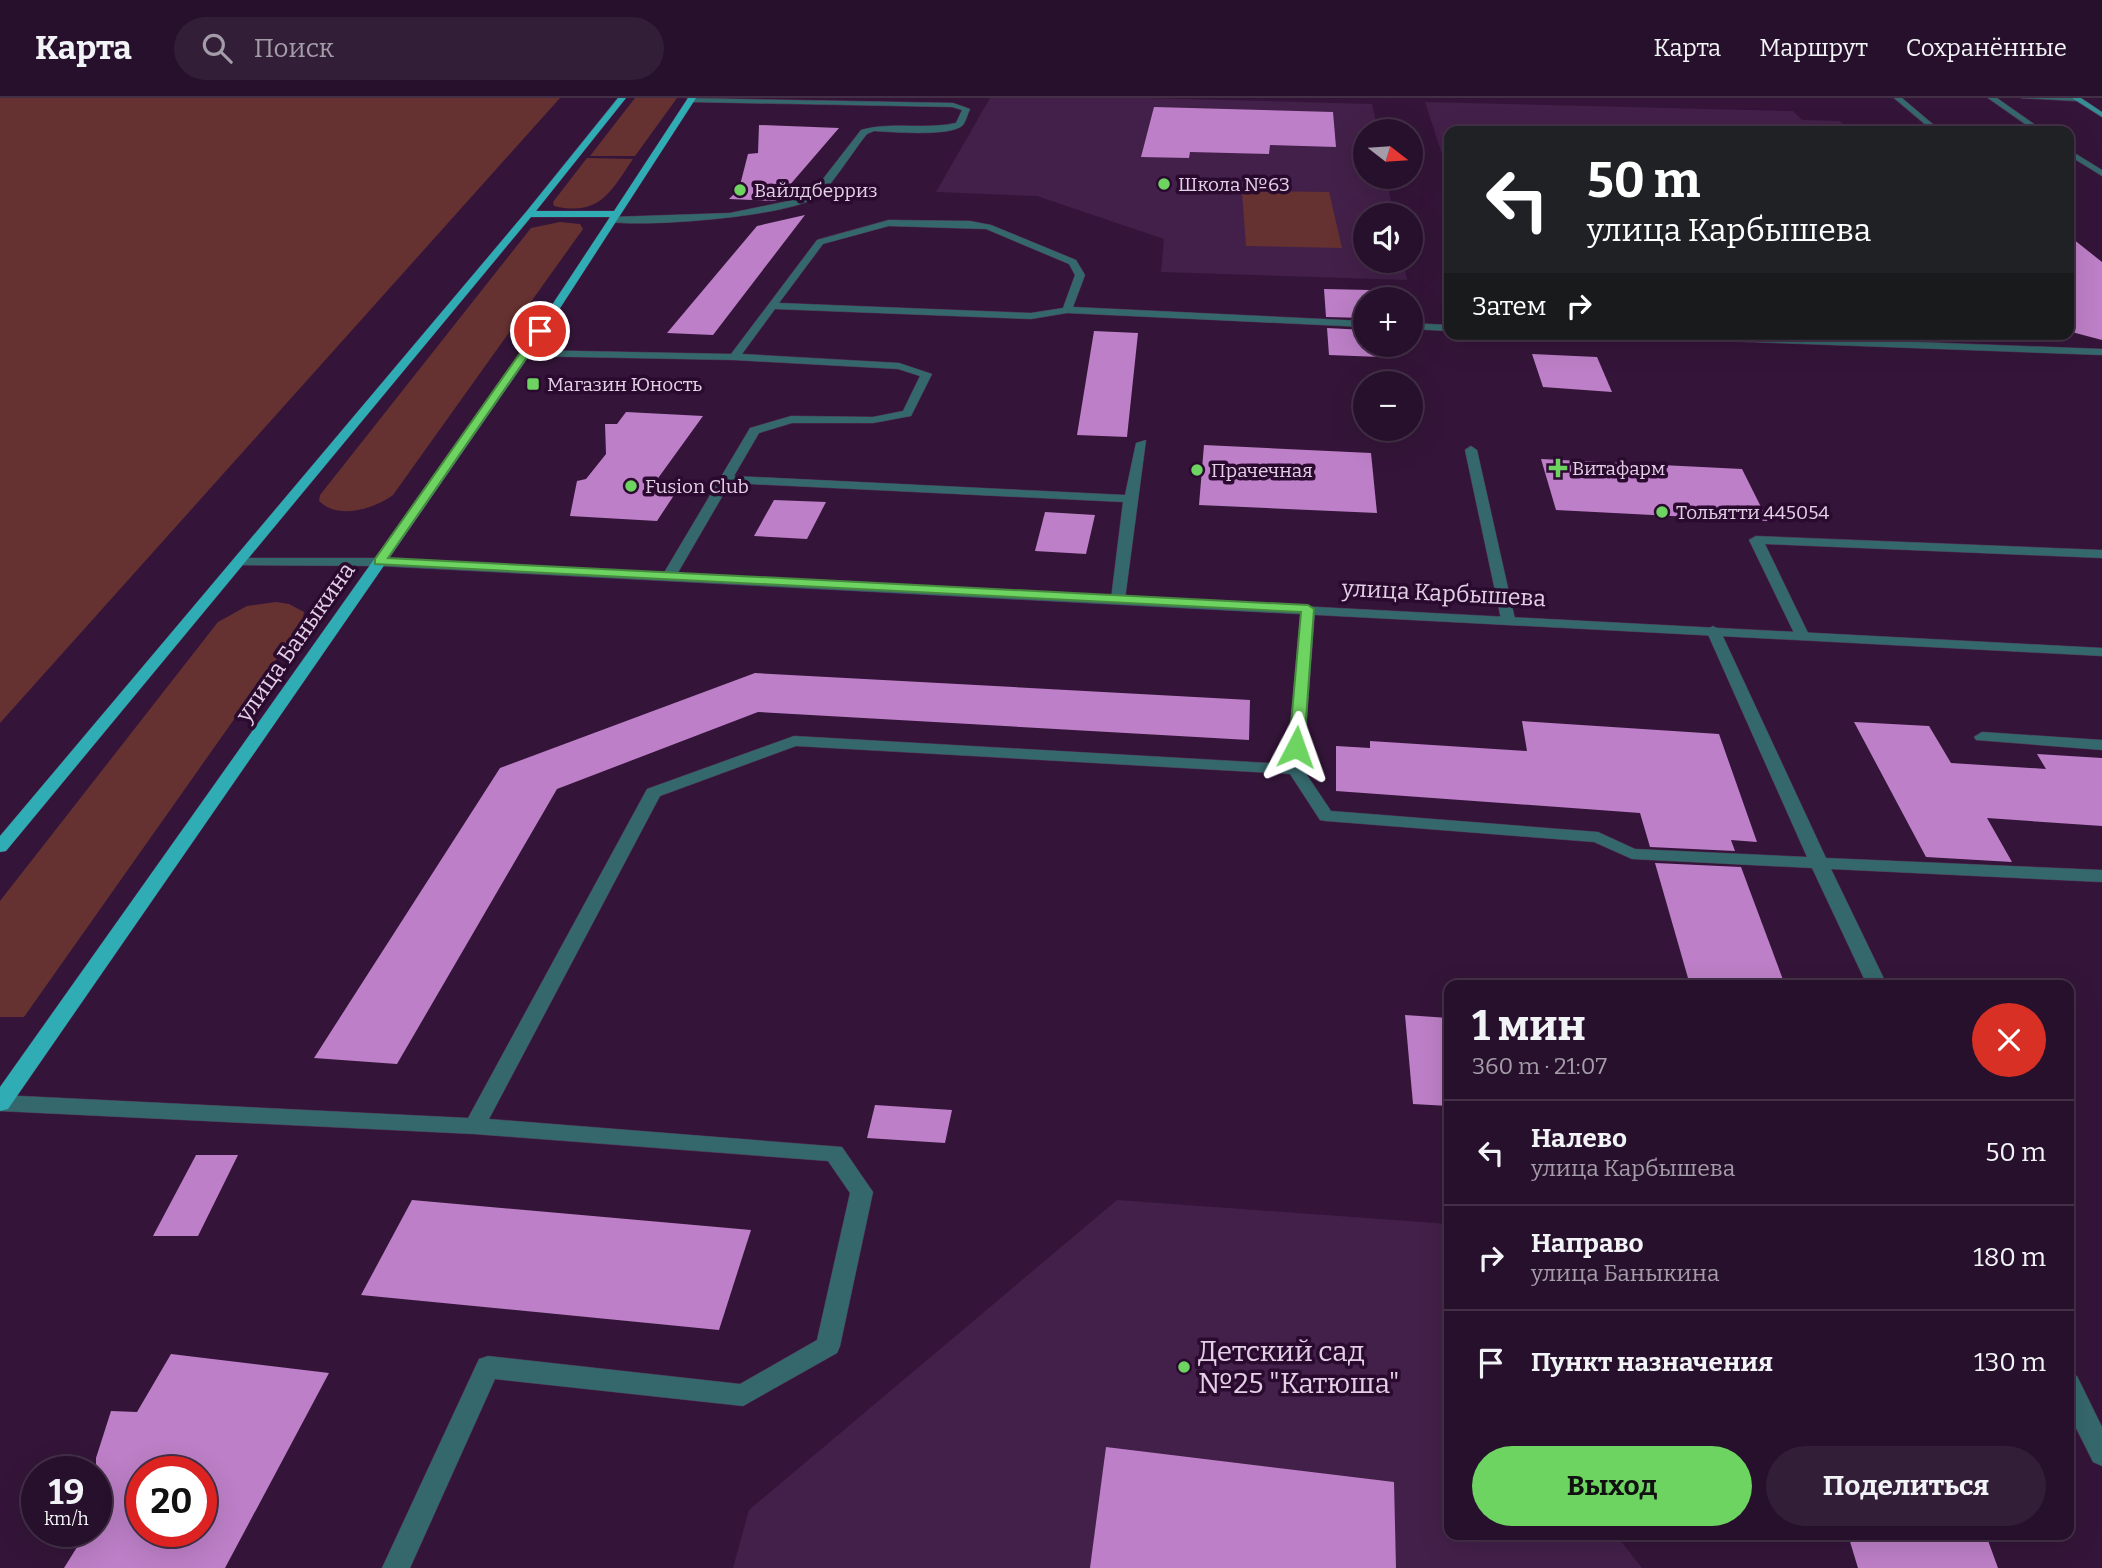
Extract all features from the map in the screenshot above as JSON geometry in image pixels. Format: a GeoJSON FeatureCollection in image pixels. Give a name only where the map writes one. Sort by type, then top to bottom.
{"type":"FeatureCollection","features":[{"type":"Feature","properties":{"kind":"main road"},"geometry":{"type":"LineString","coordinates":[[0,847],[622,98]]}},
{"type":"Feature","properties":{"kind":"main road","name":"улица Баныкина"},"geometry":{"type":"LineString","coordinates":[[0,1103],[526,353],[691,99]]}},
{"type":"Feature","properties":{"kind":"main road"},"geometry":{"type":"LineString","coordinates":[[2077,99],[2102,115]]}},
{"type":"Feature","properties":{"kind":"main road"},"geometry":{"type":"LineString","coordinates":[[528,214],[614,217]]}},
{"type":"Feature","properties":{"kind":"street"},"geometry":{"type":"LineString","coordinates":[[1898,98],[1931,126]]}},
{"type":"Feature","properties":{"kind":"street"},"geometry":{"type":"LineString","coordinates":[[1992,98],[2033,126]]}},
{"type":"Feature","properties":{"kind":"street"},"geometry":{"type":"LineString","coordinates":[[2025,98],[2077,99]]}},
{"type":"Feature","properties":{"kind":"street"},"geometry":{"type":"LineString","coordinates":[[614,217],[730,216],[800,201],[815,195],[864,132],[874,129],[937,130],[959,125],[966,109],[953,105],[836,100],[691,99]]}},
{"type":"Feature","properties":{"kind":"street"},"geometry":{"type":"LineString","coordinates":[[2074,155],[2102,174]]}},
{"type":"Feature","properties":{"kind":"street"},"geometry":{"type":"LineString","coordinates":[[734,357],[775,306],[820,242],[889,223],[970,224],[988,227],[1073,262],[1080,275],[1067,310]]}},
{"type":"Feature","properties":{"kind":"street"},"geometry":{"type":"LineString","coordinates":[[775,306],[1031,316],[1067,310],[1353,323]]}},
{"type":"Feature","properties":{"kind":"street"},"geometry":{"type":"LineString","coordinates":[[1423,327],[1444,328]]}},
{"type":"Feature","properties":{"kind":"street"},"geometry":{"type":"LineString","coordinates":[[1772,340],[2102,352]]}},
{"type":"Feature","properties":{"kind":"street"},"geometry":{"type":"LineString","coordinates":[[1948,340],[1954,347]]}},
{"type":"Feature","properties":{"kind":"street"},"geometry":{"type":"LineString","coordinates":[[526,353],[734,357],[899,366],[926,374],[907,414],[873,421],[791,419],[754,431],[669,576]]}},
{"type":"Feature","properties":{"kind":"street"},"geometry":{"type":"LineString","coordinates":[[1118,599],[1130,499],[1142,443]]}},
{"type":"Feature","properties":{"kind":"street"},"geometry":{"type":"LineString","coordinates":[[1471,450],[1508,619]]}},
{"type":"Feature","properties":{"kind":"street"},"geometry":{"type":"LineString","coordinates":[[726,479],[1130,499]]}},
{"type":"Feature","properties":{"kind":"street"},"geometry":{"type":"LineString","coordinates":[[1802,635],[1756,540],[2102,554]]}},
{"type":"Feature","properties":{"kind":"street","name":"улица Карбышева"},"geometry":{"type":"LineString","coordinates":[[239,562],[379,562],[669,576],[2102,652]]}},
{"type":"Feature","properties":{"kind":"street"},"geometry":{"type":"LineString","coordinates":[[1308,609],[1295,769],[1326,816],[1598,836],[1632,854],[2102,876]]}},
{"type":"Feature","properties":{"kind":"street"},"geometry":{"type":"LineString","coordinates":[[1713,630],[1875,980]]}},
{"type":"Feature","properties":{"kind":"street"},"geometry":{"type":"LineString","coordinates":[[1982,737],[2102,745]]}},
{"type":"Feature","properties":{"kind":"street"},"geometry":{"type":"LineString","coordinates":[[474,1126],[653,793],[794,741],[1295,769]]}},
{"type":"Feature","properties":{"kind":"street"},"geometry":{"type":"LineString","coordinates":[[0,1103],[474,1126],[834,1153],[862,1192],[828,1346],[743,1395],[488,1367],[396,1568]]}},
{"type":"Feature","properties":{"kind":"street"},"geometry":{"type":"LineString","coordinates":[[2074,1396],[2102,1454]]}},
{"type":"Feature","properties":{"kind":"shaded area"},"geometry":{"type":"Polygon","coordinates":[[[0,98],[560,98],[0,723],[0,98]]]}},
{"type":"Feature","properties":{"kind":"shaded area"},"geometry":{"type":"Polygon","coordinates":[[[635,98],[677,98],[635,156],[590,156],[635,98]]]}},
{"type":"Feature","properties":{"kind":"shaded area","name":"Школа №63"},"geometry":{"type":"Polygon","coordinates":[[[990,98],[1148,98],[1372,104],[1375,119],[1353,119],[1353,189],[1389,189],[1391,203],[1353,203],[1353,273],[1406,273],[1407,280],[1161,272],[1164,239],[1037,196],[936,192],[990,98]]]}},
{"type":"Feature","properties":{"kind":"shaded area"},"geometry":{"type":"Polygon","coordinates":[[[1425,102],[1793,111],[1802,120],[1840,121],[1846,126],[1444,126],[1444,161],[1425,102]]]}},
{"type":"Feature","properties":{"kind":"shaded area"},"geometry":{"type":"Polygon","coordinates":[[[587,158],[633,159],[602,199],[583,208],[554,206],[553,202],[587,158]]]}},
{"type":"Feature","properties":{"kind":"shaded area"},"geometry":{"type":"Polygon","coordinates":[[[1242,191],[1329,192],[1342,248],[1246,246],[1242,191]]]}},
{"type":"Feature","properties":{"kind":"shaded area"},"geometry":{"type":"Polygon","coordinates":[[[560,222],[580,224],[583,229],[393,495],[376,505],[346,511],[327,507],[319,501],[320,495],[531,228],[560,222]]]}},
{"type":"Feature","properties":{"kind":"shaded area"},"geometry":{"type":"Polygon","coordinates":[[[276,602],[289,604],[304,612],[302,623],[24,1017],[0,1017],[0,901],[218,622],[247,606],[276,602]]]}},
{"type":"Feature","properties":{"kind":"shaded area","name":"Детский сад №25 \"Катюша\""},"geometry":{"type":"Polygon","coordinates":[[[1117,1200],[1444,1224],[1444,1540],[1620,1540],[1642,1568],[733,1568],[749,1510],[1117,1200]]]}},
{"type":"Feature","properties":{"kind":"building"},"geometry":{"type":"Polygon","coordinates":[[[1154,107],[1333,112],[1336,147],[1270,145],[1269,154],[1190,152],[1189,158],[1141,157],[1154,107]]]}},
{"type":"Feature","properties":{"kind":"building"},"geometry":{"type":"Polygon","coordinates":[[[759,125],[839,128],[776,201],[729,199],[739,189],[748,154],[758,153],[759,125]]]}},
{"type":"Feature","properties":{"kind":"building"},"geometry":{"type":"Polygon","coordinates":[[[805,215],[713,335],[667,333],[757,226],[805,215]]]}},
{"type":"Feature","properties":{"kind":"building"},"geometry":{"type":"Polygon","coordinates":[[[2074,240],[2102,262],[2102,340],[2074,333],[2074,240]]]}},
{"type":"Feature","properties":{"kind":"building"},"geometry":{"type":"Polygon","coordinates":[[[1324,289],[1353,290],[1353,318],[1326,317],[1324,289]]]}},
{"type":"Feature","properties":{"kind":"building"},"geometry":{"type":"Polygon","coordinates":[[[1327,328],[1353,329],[1353,356],[1329,355],[1327,328]]]}},
{"type":"Feature","properties":{"kind":"building"},"geometry":{"type":"Polygon","coordinates":[[[1094,331],[1138,333],[1127,437],[1077,435],[1094,331]]]}},
{"type":"Feature","properties":{"kind":"building"},"geometry":{"type":"Polygon","coordinates":[[[1532,354],[1597,357],[1612,392],[1543,387],[1532,354]]]}},
{"type":"Feature","properties":{"kind":"building"},"geometry":{"type":"Polygon","coordinates":[[[626,412],[703,416],[656,481],[682,483],[657,521],[570,516],[577,481],[586,479],[606,454],[605,424],[617,424],[626,412]]]}},
{"type":"Feature","properties":{"kind":"building"},"geometry":{"type":"Polygon","coordinates":[[[1204,445],[1371,453],[1377,513],[1199,505],[1204,445]]]}},
{"type":"Feature","properties":{"kind":"building"},"geometry":{"type":"Polygon","coordinates":[[[1541,459],[1742,469],[1768,521],[1556,510],[1541,459]]]}},
{"type":"Feature","properties":{"kind":"building"},"geometry":{"type":"Polygon","coordinates":[[[774,500],[826,502],[807,539],[754,536],[774,500]]]}},
{"type":"Feature","properties":{"kind":"building"},"geometry":{"type":"Polygon","coordinates":[[[1045,512],[1095,515],[1086,554],[1035,551],[1045,512]]]}},
{"type":"Feature","properties":{"kind":"building"},"geometry":{"type":"Polygon","coordinates":[[[755,673],[1250,700],[1249,740],[758,712],[557,789],[397,1064],[314,1058],[500,768],[755,673]]]}},
{"type":"Feature","properties":{"kind":"building"},"geometry":{"type":"Polygon","coordinates":[[[1522,721],[1719,734],[1757,842],[1731,840],[1735,851],[1650,847],[1640,813],[1336,791],[1336,746],[1370,748],[1370,741],[1527,751],[1522,721]]]}},
{"type":"Feature","properties":{"kind":"building"},"geometry":{"type":"Polygon","coordinates":[[[1854,722],[1929,726],[1951,763],[2046,769],[2037,754],[2102,758],[2102,826],[1987,818],[2012,862],[1926,857],[1854,722]]]}},
{"type":"Feature","properties":{"kind":"building"},"geometry":{"type":"Polygon","coordinates":[[[1655,863],[1741,867],[1783,980],[1689,980],[1655,863]]]}},
{"type":"Feature","properties":{"kind":"building"},"geometry":{"type":"Polygon","coordinates":[[[1405,1015],[1444,1018],[1444,1106],[1413,1104],[1405,1015]]]}},
{"type":"Feature","properties":{"kind":"building"},"geometry":{"type":"Polygon","coordinates":[[[875,1105],[952,1110],[945,1143],[867,1138],[875,1105]]]}},
{"type":"Feature","properties":{"kind":"building"},"geometry":{"type":"Polygon","coordinates":[[[196,1155],[238,1155],[198,1236],[153,1236],[196,1155]]]}},
{"type":"Feature","properties":{"kind":"building"},"geometry":{"type":"Polygon","coordinates":[[[412,1200],[751,1230],[719,1330],[361,1295],[412,1200]]]}},
{"type":"Feature","properties":{"kind":"building"},"geometry":{"type":"Polygon","coordinates":[[[171,1354],[329,1373],[225,1568],[64,1568],[77,1547],[112,1547],[112,1456],[97,1456],[111,1411],[137,1412],[171,1354]]]}},
{"type":"Feature","properties":{"kind":"building"},"geometry":{"type":"Polygon","coordinates":[[[1106,1447],[1394,1482],[1396,1568],[1090,1568],[1106,1447]]]}},
{"type":"Feature","properties":{"kind":"building"},"geometry":{"type":"Polygon","coordinates":[[[1850,1540],[1988,1540],[1998,1568],[1858,1568],[1850,1540]]]}},
{"type":"Feature","properties":{"kind":"place","name":"Школа №63"},"geometry":{"type":"Point","coordinates":[1164,184]}},
{"type":"Feature","properties":{"kind":"place","name":"Вайлдберриз"},"geometry":{"type":"Point","coordinates":[740,190]}},
{"type":"Feature","properties":{"kind":"place","name":"Магазин Юность"},"geometry":{"type":"Point","coordinates":[533,384]}},
{"type":"Feature","properties":{"kind":"place","name":"Витафарм"},"geometry":{"type":"Point","coordinates":[1558,468]}},
{"type":"Feature","properties":{"kind":"place","name":"Прачечная"},"geometry":{"type":"Point","coordinates":[1197,470]}},
{"type":"Feature","properties":{"kind":"place","name":"Fusion Club"},"geometry":{"type":"Point","coordinates":[631,486]}},
{"type":"Feature","properties":{"kind":"place","name":"Тольятти 445054"},"geometry":{"type":"Point","coordinates":[1662,512]}},
{"type":"Feature","properties":{"kind":"place","name":"Детский сад №25 \"Катюша\""},"geometry":{"type":"Point","coordinates":[1184,1367]}},
{"type":"Feature","properties":{"kind":"route"},"geometry":{"type":"LineString","coordinates":[[540,331],[379,562],[1308,609],[1296,747]]}}]}
